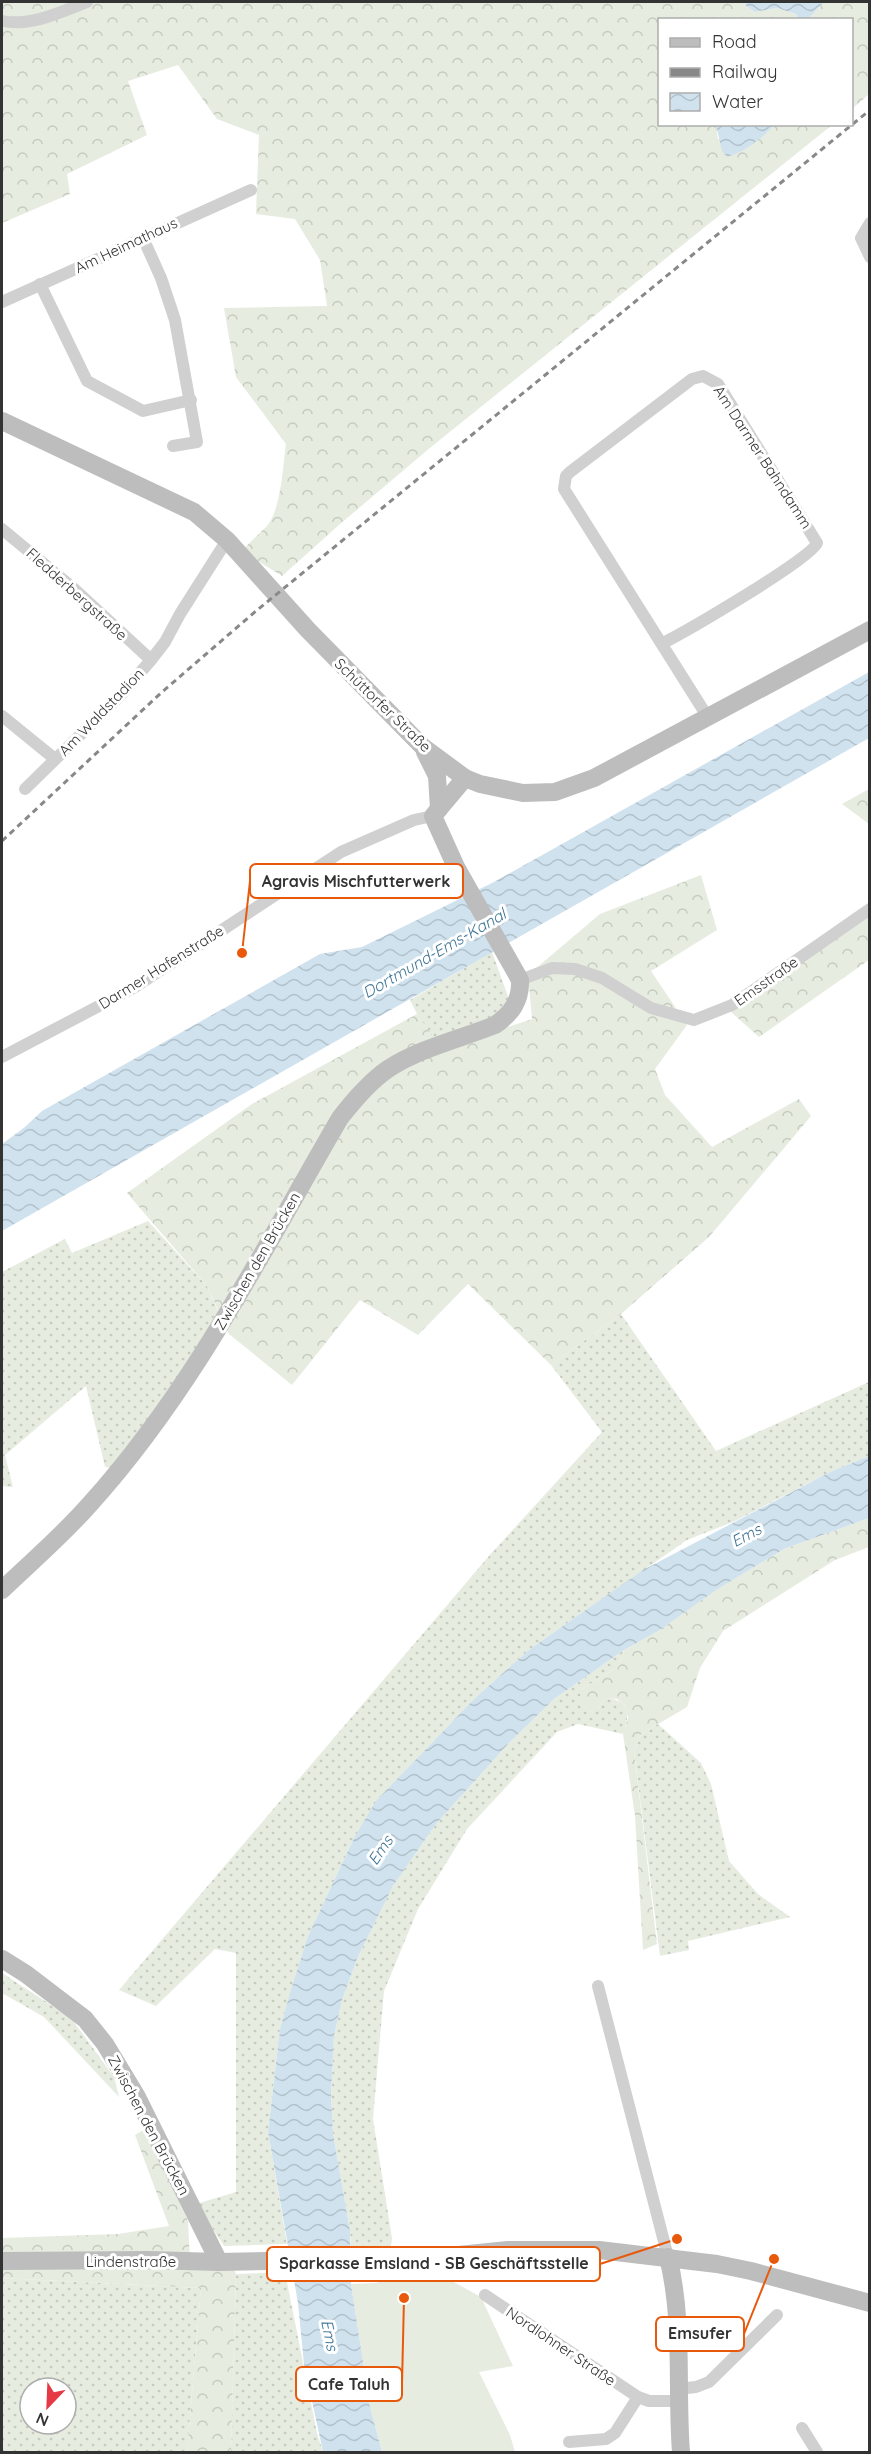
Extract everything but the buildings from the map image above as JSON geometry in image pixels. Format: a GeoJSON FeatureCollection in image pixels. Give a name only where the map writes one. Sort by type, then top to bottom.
{"type":"FeatureCollection","features":[{"type":"Feature","properties":{"kind":"main road","name":"Schüttorfer Straße"},"geometry":{"type":"LineString","coordinates":[[2,421],[194,512],[227,540],[308,630],[423,747],[465,778],[501,789],[523,793],[555,792],[594,778],[870,630]]}},
{"type":"Feature","properties":{"kind":"main road"},"geometry":{"type":"LineString","coordinates":[[423,747],[437,776],[436,812],[456,867],[517,974]]}},
{"type":"Feature","properties":{"kind":"main road"},"geometry":{"type":"LineString","coordinates":[[436,812],[465,778]]}},
{"type":"Feature","properties":{"kind":"main road","name":"Zwischen den Brücken"},"geometry":{"type":"LineString","coordinates":[[2,1590],[89,1505],[126,1461],[204,1353],[340,1118],[357,1097],[383,1073],[410,1057],[486,1028],[507,1016],[518,997],[517,974]]}},
{"type":"Feature","properties":{"kind":"main road","name":"Zwischen den Brücken"},"geometry":{"type":"LineString","coordinates":[[2,1959],[26,1974],[85,2019],[105,2044],[137,2097],[219,2262]]}},
{"type":"Feature","properties":{"kind":"main road","name":"Lindenstraße"},"geometry":{"type":"LineString","coordinates":[[2,2261],[219,2262],[391,2259],[429,2258],[508,2250],[599,2250],[668,2257],[751,2271],[870,2303]]}},
{"type":"Feature","properties":{"kind":"main road"},"geometry":{"type":"LineString","coordinates":[[668,2257],[676,2293],[681,2452]]}},
{"type":"Feature","properties":{"kind":"street"},"geometry":{"type":"LineString","coordinates":[[2,21],[11,23],[48,17],[87,2]]}},
{"type":"Feature","properties":{"kind":"street","name":"Am Heimathaus"},"geometry":{"type":"LineString","coordinates":[[2,302],[251,190]]}},
{"type":"Feature","properties":{"kind":"street"},"geometry":{"type":"LineString","coordinates":[[870,224],[861,238],[870,257]]}},
{"type":"Feature","properties":{"kind":"street"},"geometry":{"type":"LineString","coordinates":[[143,238],[175,320],[197,442],[173,446]]}},
{"type":"Feature","properties":{"kind":"street"},"geometry":{"type":"LineString","coordinates":[[40,284],[87,381],[143,411],[190,400]]}},
{"type":"Feature","properties":{"kind":"street","name":"Am Darmer Bahndamm"},"geometry":{"type":"LineString","coordinates":[[663,643],[785,569],[814,550],[817,543],[718,384],[703,376],[692,379],[570,472],[564,489],[707,716]]}},
{"type":"Feature","properties":{"kind":"street","name":"Fledderbergstraße"},"geometry":{"type":"LineString","coordinates":[[2,528],[72,587],[151,660]]}},
{"type":"Feature","properties":{"kind":"street","name":"Am Waldstadion"},"geometry":{"type":"LineString","coordinates":[[26,789],[121,695],[151,660],[165,642],[227,540]]}},
{"type":"Feature","properties":{"kind":"street"},"geometry":{"type":"LineString","coordinates":[[2,716],[55,759]]}},
{"type":"Feature","properties":{"kind":"street","name":"Darmer Hafenstraße"},"geometry":{"type":"LineString","coordinates":[[2,1057],[135,987],[341,852],[436,812]]}},
{"type":"Feature","properties":{"kind":"street","name":"Emsstraße"},"geometry":{"type":"LineString","coordinates":[[517,974],[552,968],[576,969],[602,978],[651,1008],[694,1020],[732,1005],[870,909]]}},
{"type":"Feature","properties":{"kind":"street"},"geometry":{"type":"LineString","coordinates":[[598,1986],[668,2257]]}},
{"type":"Feature","properties":{"kind":"street","name":"Nordlohner Straße"},"geometry":{"type":"LineString","coordinates":[[485,2295],[638,2397],[649,2401],[678,2395],[709,2382],[777,2315]]}},
{"type":"Feature","properties":{"kind":"street"},"geometry":{"type":"LineString","coordinates":[[569,2442],[606,2439],[615,2433],[638,2397]]}},
{"type":"Feature","properties":{"kind":"street"},"geometry":{"type":"LineString","coordinates":[[802,2428],[817,2452]]}},
{"type":"Feature","properties":{"kind":"green space"},"geometry":{"type":"Polygon","coordinates":[[[2,2],[745,2],[746,6],[755,12],[777,8],[796,14],[798,18],[658,18],[658,126],[716,126],[718,139],[750,142],[761,137],[774,126],[831,126],[431,447],[282,576],[242,551],[266,527],[275,511],[281,488],[286,444],[236,377],[224,308],[327,306],[320,260],[295,219],[256,214],[259,135],[217,119],[178,65],[128,81],[147,135],[67,174],[70,194],[2,223],[2,2]]]}},
{"type":"Feature","properties":{"kind":"green space"},"geometry":{"type":"Polygon","coordinates":[[[824,2],[869,2],[869,94],[853,108],[853,18],[809,18],[824,2]]]}},
{"type":"Feature","properties":{"kind":"green space"},"geometry":{"type":"Polygon","coordinates":[[[869,789],[869,824],[842,804],[869,789]]]}},
{"type":"Feature","properties":{"kind":"green space"},"geometry":{"type":"Polygon","coordinates":[[[701,875],[717,930],[651,971],[687,1025],[655,1069],[665,1095],[712,1147],[799,1099],[811,1116],[709,1237],[621,1314],[551,1365],[468,1284],[418,1335],[360,1300],[292,1385],[229,1334],[207,1286],[127,1193],[252,1104],[417,1014],[442,1049],[532,1019],[528,975],[600,914],[701,875]]]}},
{"type":"Feature","properties":{"kind":"green space"},"geometry":{"type":"Polygon","coordinates":[[[869,911],[869,960],[759,1037],[730,1011],[869,911]]]}},
{"type":"Feature","properties":{"kind":"green space"},"geometry":{"type":"Polygon","coordinates":[[[492,952],[510,1002],[493,1018],[441,1049],[410,1000],[492,952]]]}},
{"type":"Feature","properties":{"kind":"green space"},"geometry":{"type":"Polygon","coordinates":[[[148,1221],[207,1286],[220,1316],[113,1468],[105,1467],[86,1386],[5,1455],[13,1487],[2,1486],[2,1272],[65,1239],[72,1253],[148,1221]]]}},
{"type":"Feature","properties":{"kind":"green space"},"geometry":{"type":"Polygon","coordinates":[[[621,1314],[716,1451],[869,1382],[869,1456],[830,1472],[735,1521],[687,1540],[530,1649],[475,1698],[403,1773],[354,1838],[308,1936],[280,2029],[268,2132],[287,2244],[224,2246],[196,2204],[236,2192],[236,1953],[215,1949],[156,2006],[119,1990],[489,1556],[602,1432],[551,1365],[621,1314]]]}},
{"type":"Feature","properties":{"kind":"green space"},"geometry":{"type":"Polygon","coordinates":[[[869,1518],[869,1547],[835,1560],[723,1631],[700,1668],[687,1707],[641,1734],[634,1751],[657,1944],[643,1950],[635,1816],[623,1734],[628,1718],[625,1706],[617,1699],[606,1698],[597,1709],[588,1709],[579,1702],[582,1689],[619,1666],[624,1650],[660,1630],[715,1590],[784,1549],[869,1518]]]}},
{"type":"Feature","properties":{"kind":"green space"},"geometry":{"type":"Polygon","coordinates":[[[624,1650],[619,1666],[582,1689],[588,1709],[597,1709],[606,1698],[614,1699],[624,1705],[627,1720],[623,1734],[578,1724],[557,1732],[467,1829],[418,1909],[384,1991],[373,2119],[392,2238],[391,2246],[351,2247],[333,2133],[331,2095],[334,2036],[342,2000],[357,1959],[393,1886],[436,1824],[509,1743],[554,1699],[624,1650]]]}},
{"type":"Feature","properties":{"kind":"green space"},"geometry":{"type":"Polygon","coordinates":[[[658,1724],[701,1763],[711,1784],[729,1861],[758,1894],[790,1917],[688,1941],[689,1950],[660,1956],[634,1751],[641,1734],[658,1724]]]}},
{"type":"Feature","properties":{"kind":"green space"},"geometry":{"type":"Polygon","coordinates":[[[2,1973],[71,2018],[114,2077],[119,2097],[44,2017],[2,1993],[2,1973]]]}},
{"type":"Feature","properties":{"kind":"green space"},"geometry":{"type":"Polygon","coordinates":[[[145,2129],[188,2221],[190,2260],[229,2259],[236,2274],[231,2452],[187,2452],[201,2288],[2,2278],[2,2238],[118,2234],[169,2226],[135,2135],[145,2129]]]}},
{"type":"Feature","properties":{"kind":"green space"},"geometry":{"type":"Polygon","coordinates":[[[285,2272],[317,2433],[323,2452],[231,2452],[236,2274],[285,2272]]]}},
{"type":"Feature","properties":{"kind":"green space"},"geometry":{"type":"Polygon","coordinates":[[[398,2274],[439,2274],[481,2297],[513,2366],[479,2372],[510,2435],[515,2452],[382,2452],[370,2407],[351,2284],[376,2283],[398,2274]]]}},
{"type":"Feature","properties":{"kind":"green space"},"geometry":{"type":"Polygon","coordinates":[[[2,2278],[201,2288],[187,2452],[2,2452],[2,2278]]]}},
{"type":"Feature","properties":{"kind":"water"},"geometry":{"type":"Polygon","coordinates":[[[745,2],[824,2],[809,18],[798,18],[796,14],[777,8],[755,12],[746,6],[745,2]]]}},
{"type":"Feature","properties":{"kind":"water"},"geometry":{"type":"Polygon","coordinates":[[[716,126],[774,126],[740,152],[727,157],[722,151],[716,126]]]}},
{"type":"Feature","properties":{"kind":"water","name":"Dortmund-Ems-Kanal"},"geometry":{"type":"Polygon","coordinates":[[[869,672],[869,738],[2,1231],[2,1144],[42,1111],[320,954],[362,947],[494,882],[869,672]]]}},
{"type":"Feature","properties":{"kind":"water","name":"Ems"},"geometry":{"type":"Polygon","coordinates":[[[869,1456],[869,1518],[784,1549],[716,1590],[660,1630],[624,1650],[554,1699],[509,1743],[436,1824],[393,1886],[357,1959],[342,2000],[334,2036],[331,2095],[333,2133],[350,2231],[351,2284],[370,2407],[382,2452],[323,2452],[304,2364],[298,2303],[268,2132],[280,2029],[291,1990],[308,1936],[354,1838],[376,1801],[475,1698],[530,1649],[643,1570],[830,1472],[869,1456]]]}},
{"type":"Feature","properties":{"kind":"railway"},"geometry":{"type":"LineString","coordinates":[[853,124],[870,110]]}},
{"type":"Feature","properties":{"kind":"railway"},"geometry":{"type":"LineString","coordinates":[[2,841],[162,692],[256,611],[850,126]]}},
{"type":"Feature","properties":{"kind":"place","name":"Agravis Mischfutterwerk"},"geometry":{"type":"Point","coordinates":[242,953]}},
{"type":"Feature","properties":{"kind":"place","name":"Sparkasse Emsland - SB Geschäftsstelle"},"geometry":{"type":"Point","coordinates":[677,2239]}},
{"type":"Feature","properties":{"kind":"place","name":"Emsufer"},"geometry":{"type":"Point","coordinates":[774,2259]}},
{"type":"Feature","properties":{"kind":"place","name":"Cafe Taluh"},"geometry":{"type":"Point","coordinates":[404,2298]}}]}
